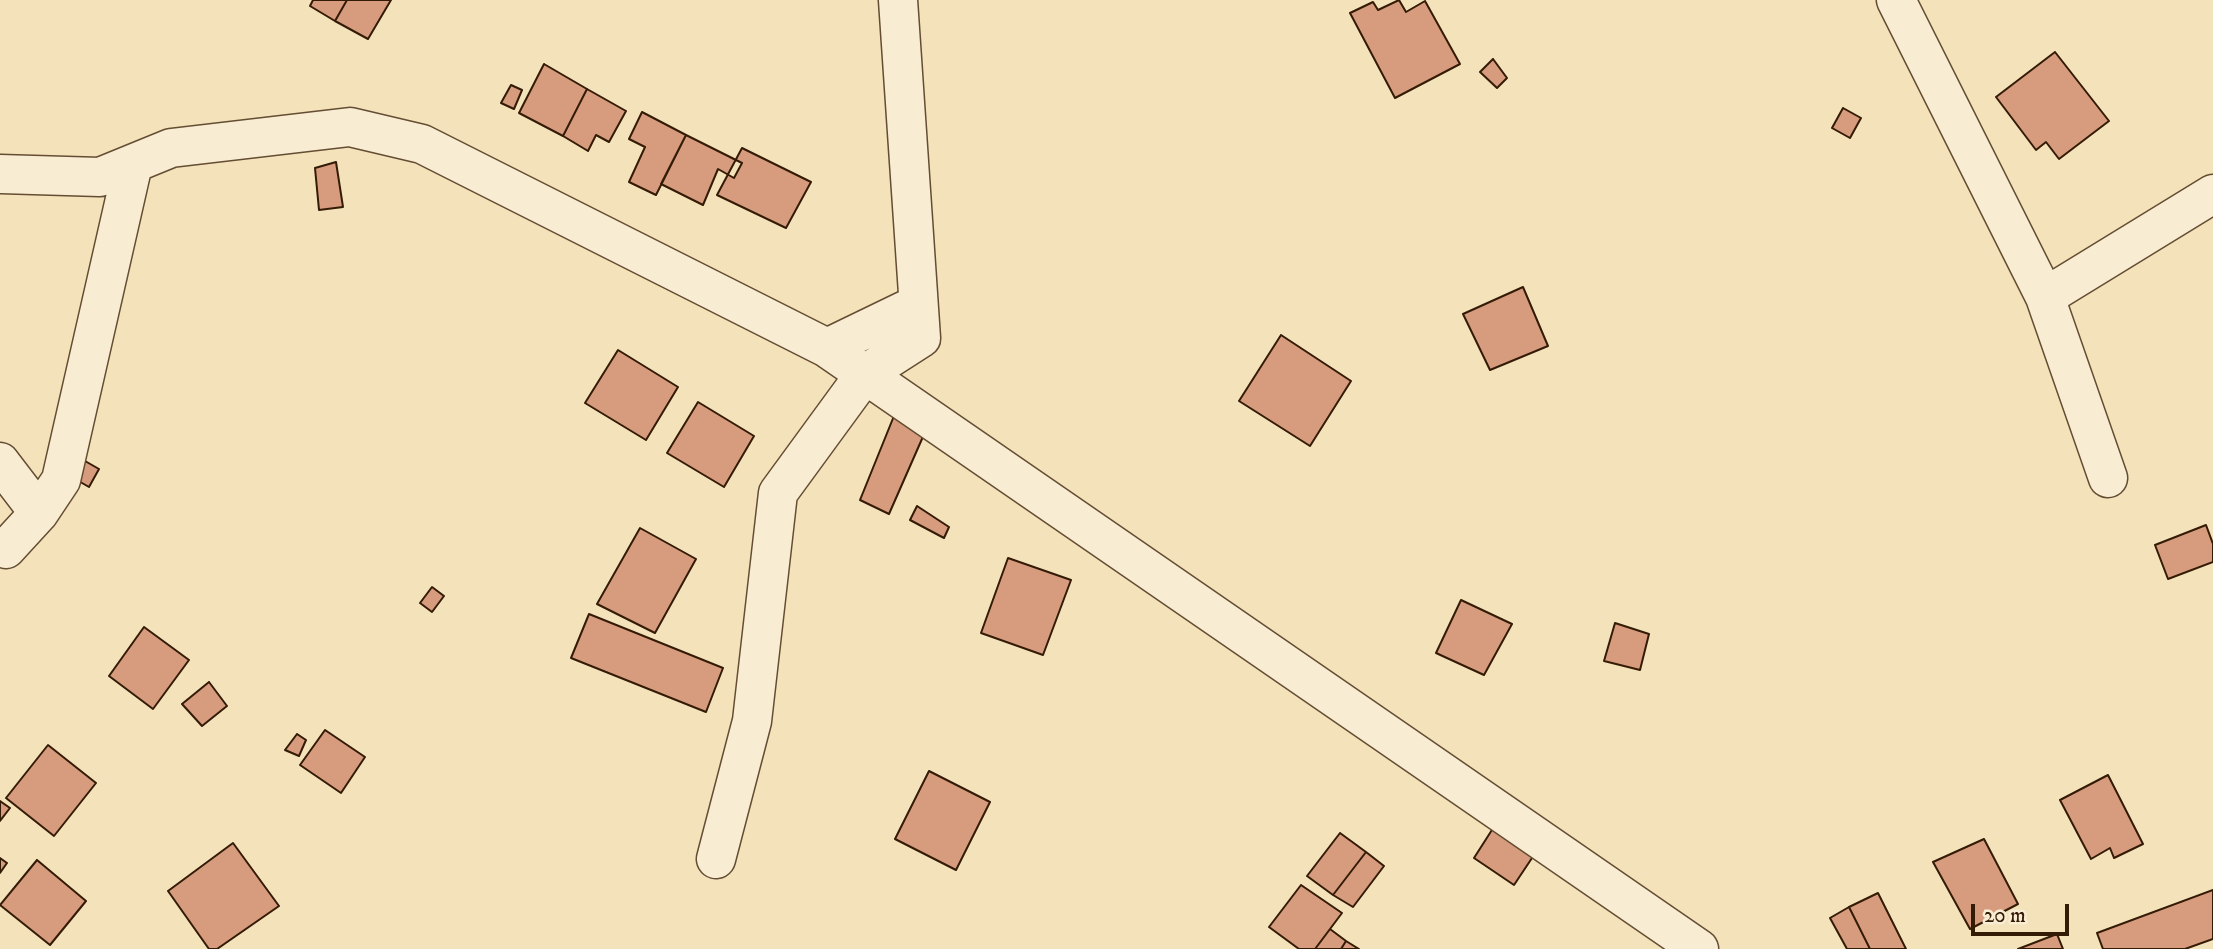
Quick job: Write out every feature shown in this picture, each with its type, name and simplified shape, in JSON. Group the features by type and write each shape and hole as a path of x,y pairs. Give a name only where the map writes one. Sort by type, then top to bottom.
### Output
{"street":[{"path":"716,859 752,721 778,493 865,374 921,338 898,0"},
{"path":"1896,0 2045,297 2108,478"},
{"path":"0,174 100,177 171,148 350,127 422,144 827,348 1699,949"},
{"path":"6,549 39,513 61,480 133,164"},
{"path":"2045,297 2213,194"},
{"path":"827,348 918,304"},
{"path":"0,462 39,513"}],"building":[{"path":"313,0 347,0 335,21 310,6"},
{"path":"347,0 391,0 368,39 335,21"},
{"path":"1399,0 1406,12 1425,1 1460,64 1395,98 1350,13 1373,2 1378,10"},
{"path":"2055,52 2109,121 2059,159 2046,142 2036,150 1996,97"},
{"path":"1493,59 1507,78 1497,88 1480,72"},
{"path":"544,64 587,89 563,136 519,113"},
{"path":"511,85 522,90 514,109 501,103"},
{"path":"587,89 626,111 609,142 596,135 588,151 563,136"},
{"path":"1843,108 1861,118 1850,138 1832,128"},
{"path":"642,112 686,135 656,195 629,182 645,147 629,139"},
{"path":"686,135 742,163 734,178 718,169 703,205 661,184"},
{"path":"742,148 811,182 786,228 717,195"},
{"path":"336,162 343,207 319,210 315,168"},
{"path":"1523,287 1548,346 1490,370 1463,314"},
{"path":"1281,335 1351,381 1310,446 1239,401"},
{"path":"618,350 678,387 646,440 585,403"},
{"path":"698,402 754,436 724,487 667,453"},
{"path":"898,406 929,423 889,514 860,500"},
{"path":"78,457 99,469 89,487 68,475"},
{"path":"917,506 949,527 944,538 910,520"},
{"path":"2206,525 2213,544 2213,562 2168,579 2155,545"},
{"path":"640,528 696,559 655,633 597,604"},
{"path":"1008,558 1071,580 1043,655 981,633"},
{"path":"432,587 444,596 432,612 420,603"},
{"path":"1461,600 1512,624 1484,675 1436,653"},
{"path":"589,614 723,668 706,712 571,658"},
{"path":"1615,623 1649,634 1640,670 1604,661"},
{"path":"144,627 189,660 153,709 109,676"},
{"path":"209,682 227,706 202,726 182,704"},
{"path":"325,730 365,757 341,793 300,765"},
{"path":"297,734 306,740 299,756 285,750"},
{"path":"48,745 96,783 54,836 6,798"},
{"path":"929,771 990,802 956,870 895,839"},
{"path":"2108,775 2143,844 2114,858 2110,848 2091,859 2060,800"},
{"path":"0,801 10,808 0,821"},
{"path":"1497,822 1538,849 1514,885 1474,858"},
{"path":"1340,833 1366,852 1333,895 1307,876"},
{"path":"1984,839 2018,904 1970,929 1933,862"},
{"path":"233,843 279,906 217,949 209,949 168,891"},
{"path":"1366,852 1384,866 1353,907 1333,895"},
{"path":"0,858 7,863 0,873"},
{"path":"37,860 86,901 50,945 0,905"},
{"path":"1301,885 1342,913 1315,949 1299,949 1269,927"},
{"path":"2213,890 2213,939 2185,949 2103,949 2097,933"},
{"path":"1878,893 1906,949 1870,949 1849,907"},
{"path":"1849,907 1870,949 1847,949 1830,918"},
{"path":"1330,929 1346,941 1341,949 1315,949"},
{"path":"2057,934 2063,949 2018,949"},
{"path":"1346,941 1359,949 1341,949"}]}
